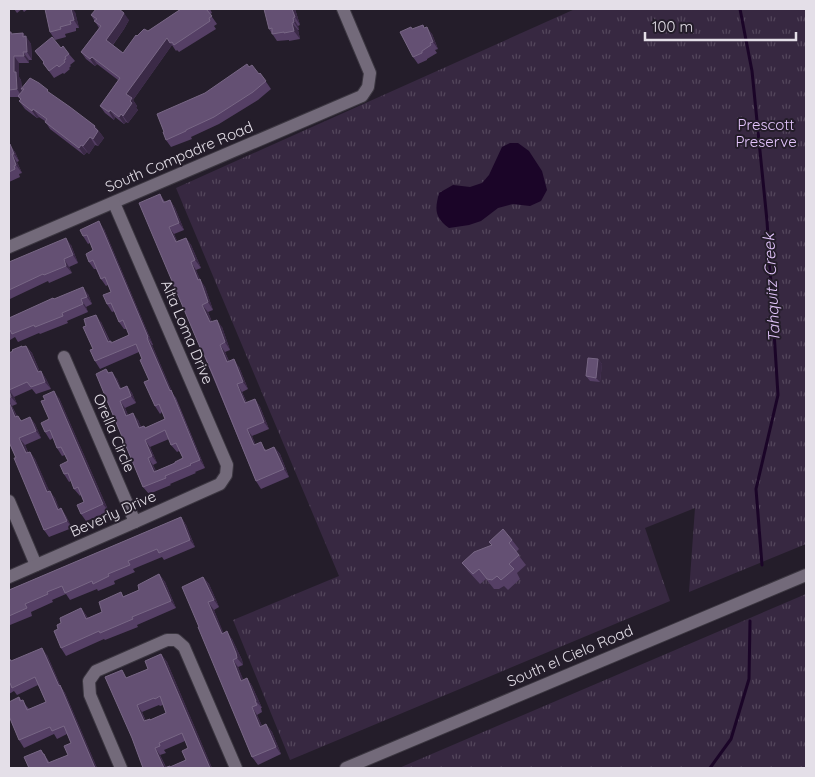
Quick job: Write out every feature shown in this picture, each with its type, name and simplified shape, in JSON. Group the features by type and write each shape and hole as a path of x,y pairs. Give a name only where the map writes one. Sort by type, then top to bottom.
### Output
{"street":[{"name":"South Compadre Road","path":"9,247 362,96 368,87 370,73 343,9"},
{"name":"Alta Loma Drive","path":"114,203 227,465 226,475"},
{"name":"Orella Circle","path":"64,357 135,522"},
{"name":"Beverly Drive","path":"9,577 220,484 226,475"},
{"path":"9,501 36,565"},
{"name":"South el Cielo Road","path":"346,768 806,574"},
{"path":"122,768 90,695 89,681 96,671 167,640 176,640 184,647 236,768"}],"green space":[{"name":"Prescott Preserve","path":"575,9 806,9 806,544 689,592 695,508 645,528 670,601 290,760 233,620 339,576 176,188"},
{"path":"806,594 806,768 399,768"}],"shaded area":[{"path":"510,143 518,143 529,151 542,171 547,190 541,201 530,206 513,204 498,208 481,221 449,228 438,216 437,204 439,193 453,185 470,187 482,183 489,175 502,147"}],"building":[{"path":"45,9 71,9 74,20 70,21 71,24 60,27 61,29 50,32"},
{"path":"96,9 119,9 124,13 106,40 123,53 136,35 144,29 148,31 181,9 206,9 212,16 209,18 210,21 174,45 167,38 126,94 132,98 130,101 132,103 123,116 121,114 119,117 110,110 109,112 100,106 120,78 92,57 90,59 81,52 101,26 94,21 97,19 91,15"},
{"path":"264,9 292,9 295,17 292,23 294,31 272,34 272,28 269,29"},
{"path":"423,25 424,28 427,27 433,42 422,53 413,57 400,32 411,27 412,29"},
{"path":"9,32 11,34 23,33 23,37 26,36 27,52 23,52 24,56 14,56 17,89 9,90"},
{"path":"52,37 69,54 65,57 65,62 49,71 35,51"},
{"path":"247,64 249,67 252,65 266,81 253,92 214,117 166,140 157,114 205,93"},
{"path":"30,78 95,126 98,131 93,139 90,137 79,148 45,122 47,119 19,101 21,99 18,96 24,89 21,89"},
{"path":"9,145 16,165 14,166 15,169 9,172"},
{"path":"160,194 163,202 170,200 179,223 169,227 176,242 186,238 195,260 191,262 198,280 200,279 208,302 202,305 210,322 217,320 225,342 220,345 227,362 234,359 243,382 237,384 245,403 255,399 264,422 247,429 254,445 261,442 265,451 274,447 284,469 256,481 139,203"},
{"path":"99,221 200,460 165,476 166,478 143,487 96,374 106,369 108,373 112,372 120,389 127,386 131,396 120,401 126,416 133,413 139,428 144,426 145,428 165,419 159,404 155,406 144,382 149,380 140,360 142,359 136,344 95,361 90,350 93,349 83,327 86,326 84,319 96,315 108,342 111,341 111,343 129,335 123,320 119,322 111,303 107,304 103,295 111,292 105,277 101,279 93,260 89,262 86,254 93,250 87,235 83,236 80,230","holes":["165,430 171,445 176,443 183,458 154,472 148,458 152,456 145,440"]},
{"path":"66,238 73,255 64,259 66,266 43,274 9,290 9,262"},
{"path":"83,287 87,297 81,299 83,304 62,313 63,316 12,334 9,330 9,318"},
{"path":"26,346 38,372 41,371 45,382 31,387 27,382 9,390 9,353 12,350"},
{"path":"588,358 598,359 596,378 586,376"},
{"path":"54,391 103,504 81,514 77,505 84,502 78,487 74,489 68,473 64,474 60,465 68,461 61,447 57,448 50,430 45,432 41,423 49,419 41,401 45,400 43,396"},
{"path":"9,402 15,417 18,416 21,421 30,417 36,431 19,438 26,453 30,452 47,492 50,491 58,510 61,508 67,521 44,530 9,442"},
{"path":"181,517 190,540 159,553 157,549 128,561 130,565 108,574 109,576 93,584 92,581 65,593 62,586 47,592 48,594 25,604 27,608 9,616 9,590"},
{"path":"503,529 512,540 509,543 519,555 509,564 514,569 501,580 497,576 492,580 487,579 479,569 473,574 462,563 474,552 492,545 489,542"},
{"path":"159,574 171,601 132,617 133,619 100,633 99,631 61,648 54,631 58,629 57,625 61,623 60,618 81,608 86,619 102,612 99,602 121,592 123,597 139,590 138,585"},
{"path":"203,577 214,600 208,602 222,634 227,631 236,653 237,658 233,660 241,681 247,678 256,701 257,705 252,707 260,727 266,724 276,747 252,757 182,587"},
{"path":"42,648 60,685 95,768 29,768 24,757 41,750 48,763 68,755 64,746 71,743 64,726 52,731 50,727 19,740 9,716 9,702 19,697 20,701 23,700 27,710 46,702 35,677 12,688 9,684 9,658 11,661"},
{"path":"161,654 210,768 164,768 143,768 105,677 122,670 126,678 148,669 145,661","holes":["160,696 166,713 144,721 137,705","182,733 188,748 182,751 186,760 164,768 155,748 160,746 159,743"]}],"waterway":[{"name":"Tahquitz Creek","path":"740,9 752,71 767,221 778,395 756,489 762,565"},
{"name":"Tahquitz Creek","path":"710,768 731,739 749,679 750,621"}]}
